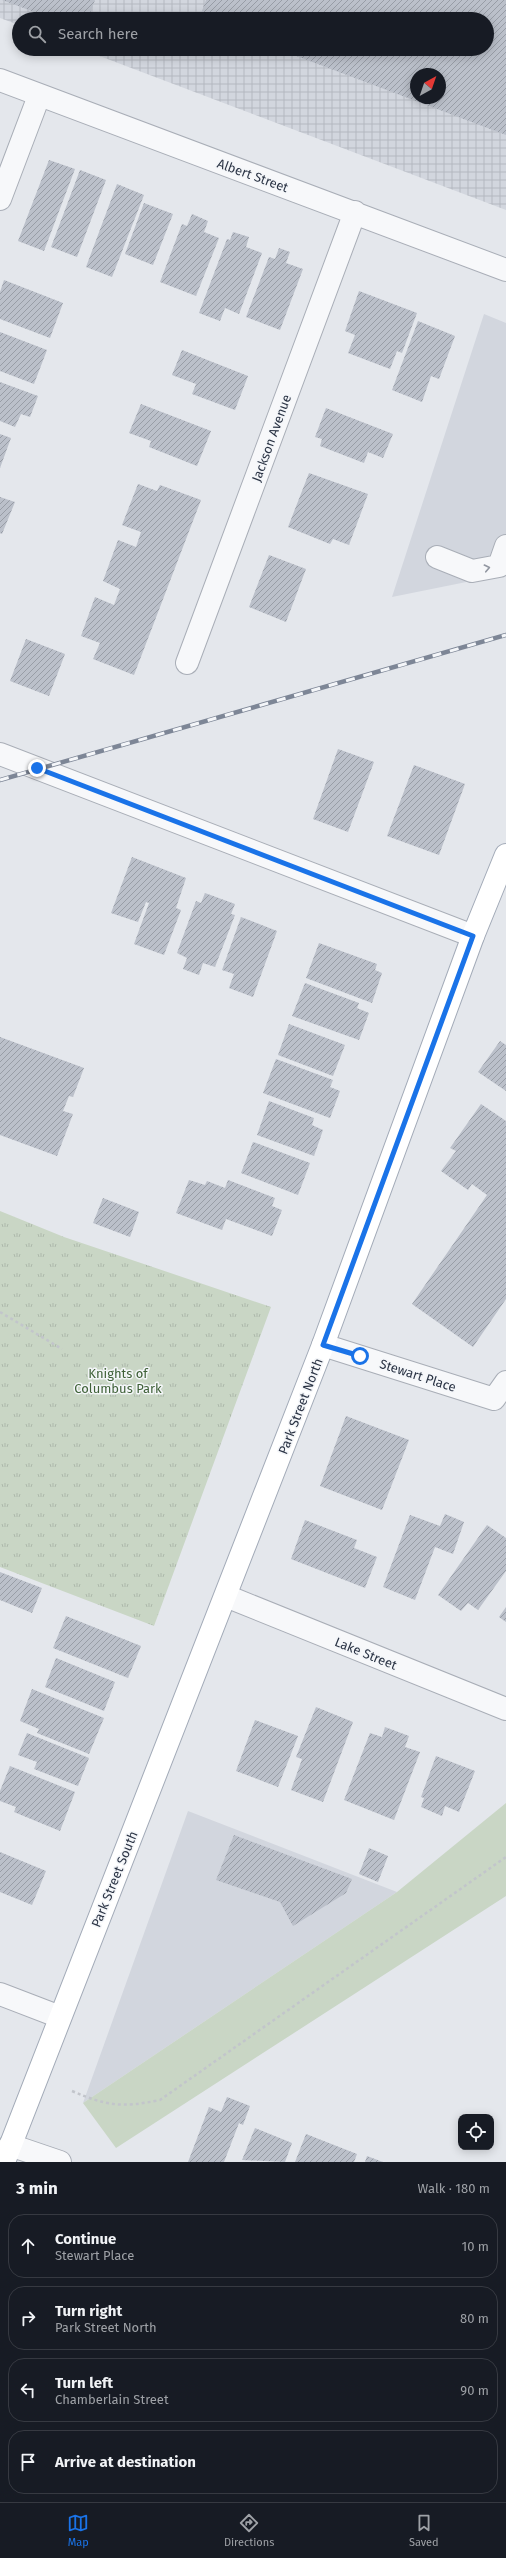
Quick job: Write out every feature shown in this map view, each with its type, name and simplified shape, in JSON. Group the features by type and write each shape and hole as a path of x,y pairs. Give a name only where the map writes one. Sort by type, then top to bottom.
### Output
{"main road":[{"name":"Park Street North","path":"226,1596 323,1345 473,936 506,855"},
{"name":"Park Street South","path":"7,2153 226,1596"}],"street":[{"name":"Albert Street","path":"0,80 39,96 355,212 506,270"},
{"path":"0,199 39,96"},
{"name":"Jackson Avenue","path":"186,663 355,212"},
{"path":"437,557 472,571 499,566 506,546"},
{"path":"0,754 473,936"},
{"name":"Stewart Place","path":"323,1345 494,1399 506,1382"},
{"name":"Lake Street","path":"226,1596 506,1708"},
{"path":"0,1994 60,2017"},
{"path":"7,2153 60,2162"}],"path":[{"path":"0,1312 62,1349"},
{"path":"72,2091 98,2102 130,2107 160,2100 506,1857"}],"shaded area":[{"path":"0,0 506,0 506,210 99,56 494,56 494,12 12,12 12,22 0,18"},
{"path":"484,314 506,323 506,574 392,597"},
{"path":"188,1811 397,1892 83,2103"}],"green space":[{"name":"Knights of Columbus Park","path":"0,1211 64,1237 271,1307 154,1626 0,1567"},
{"path":"506,1803 506,1896 116,2148 83,2103 397,1892"}],"building":[{"path":"2,0 95,0 91,12 34,12"},
{"path":"206,0 506,0 506,135 424,104 446,104 446,68 410,68 410,99 297,56 494,56 494,12 202,12"},
{"path":"49,160 75,169 44,251 18,241"},
{"path":"80,170 106,180 77,257 51,247"},
{"path":"117,184 144,195 112,277 86,267"},
{"path":"144,203 173,214 153,265 125,254"},
{"path":"192,214 208,221 204,232 219,238 196,296 160,282 182,224 187,226"},
{"path":"233,232 249,237 246,247 262,253 239,314 225,308 220,321 199,313 227,239 230,240"},
{"path":"279,248 290,252 286,263 303,269 280,330 246,317 269,257 275,259"},
{"path":"4,280 63,303 50,338 0,319 0,292"},
{"path":"359,291 417,313 402,353 397,351 390,369 348,353 355,335 345,331"},
{"path":"418,321 455,336 439,379 431,376 422,402 392,390"},
{"path":"0,332 47,350 34,384 0,371"},
{"path":"182,350 248,376 235,410 192,394 196,384 172,375"},
{"path":"0,382 38,396 30,417 21,414 15,427 0,421"},
{"path":"141,404 211,431 197,466 149,447 151,441 129,433"},
{"path":"326,408 393,434 383,458 368,452 364,463 320,446 322,439 315,437"},
{"path":"0,434 11,438 0,468"},
{"path":"309,473 368,494 349,545 333,539 330,544 288,527"},
{"path":"138,484 157,491 160,485 201,500 134,675 93,659 100,643 81,636 95,597 114,605 120,589 103,581 118,540 136,547 141,532 122,525"},
{"path":"0,497 15,502 2,534 0,533"},
{"path":"269,555 306,569 286,622 249,607"},
{"path":"26,639 65,654 49,696 10,681"},
{"path":"338,749 374,762 348,832 313,819"},
{"path":"414,765 465,784 439,855 387,836"},
{"path":"132,857 186,878 176,908 181,910 164,955 134,944 149,903 146,902 138,922 111,913"},
{"path":"205,893 235,904 231,914 235,915 215,967 203,963 199,975 183,969 187,958 177,953 196,901 201,903"},
{"path":"241,917 277,931 253,997 229,988 234,974 222,970"},
{"path":"319,943 377,964 375,970 382,973 372,1003 306,978"},
{"path":"305,983 359,1003 357,1008 369,1013 359,1040 292,1016"},
{"path":"289,1024 345,1045 333,1076 278,1055"},
{"path":"0,1037 84,1068 73,1097 69,1096 63,1111 73,1114 57,1156 0,1135"},
{"path":"500,1041 506,1045 506,1091 478,1072"},
{"path":"276,1059 333,1080 330,1087 340,1091 330,1118 263,1093"},
{"path":"269,1101 314,1118 312,1125 323,1130 314,1156 257,1135"},
{"path":"481,1104 506,1121 506,1299 473,1347 412,1304 487,1195 472,1184 468,1190 441,1171 456,1151 450,1148"},
{"path":"253,1142 310,1163 298,1195 241,1173"},
{"path":"189,1180 205,1185 207,1181 225,1188 228,1180 275,1198 272,1206 282,1210 272,1236 226,1219 222,1230 176,1213"},
{"path":"103,1198 139,1212 130,1237 93,1223"},
{"path":"346,1416 409,1440 382,1510 320,1486"},
{"path":"445,1514 464,1522 453,1554 435,1547 415,1600 383,1587 410,1515 440,1526"},
{"path":"305,1520 357,1540 354,1548 377,1557 365,1588 291,1559"},
{"path":"487,1525 506,1538 506,1571 478,1610 468,1603 461,1611 438,1595"},
{"path":"0,1572 42,1588 32,1613 0,1600"},
{"path":"506,1607 506,1622 499,1617"},
{"path":"66,1616 141,1646 128,1678 53,1648"},
{"path":"56,1658 115,1682 104,1711 45,1687"},
{"path":"32,1689 104,1718 89,1754 37,1733 39,1729 20,1721"},
{"path":"316,1707 353,1722 323,1802 291,1790 302,1759 296,1757"},
{"path":"255,1720 298,1736 278,1787 236,1771"},
{"path":"385,1727 409,1736 405,1747 420,1752 394,1820 344,1800 370,1733 382,1737"},
{"path":"27,1733 89,1758 78,1786 34,1769 37,1762 18,1755"},
{"path":"436,1756 475,1771 459,1812 445,1806 442,1816 421,1807 424,1798 421,1797"},
{"path":"10,1766 75,1792 60,1831 14,1812 16,1807 0,1801 0,1791"},
{"path":"234,1835 352,1879 346,1893 293,1926 280,1902 216,1880"},
{"path":"369,1848 388,1856 378,1882 359,1874"},
{"path":"0,1852 46,1871 32,1905 0,1892"},
{"path":"227,2097 250,2106 243,2125 239,2123 224,2162 188,2162 209,2107 221,2112"},
{"path":"255,2128 292,2143 285,2162 242,2160"},
{"path":"306,2134 357,2154 354,2162 295,2162"},
{"path":"367,2156 383,2162 365,2162"}],"railway":[{"path":"0,780 506,635"}],"route":[{"path":"37,768 473,936 323,1345 360,1356"}]}
